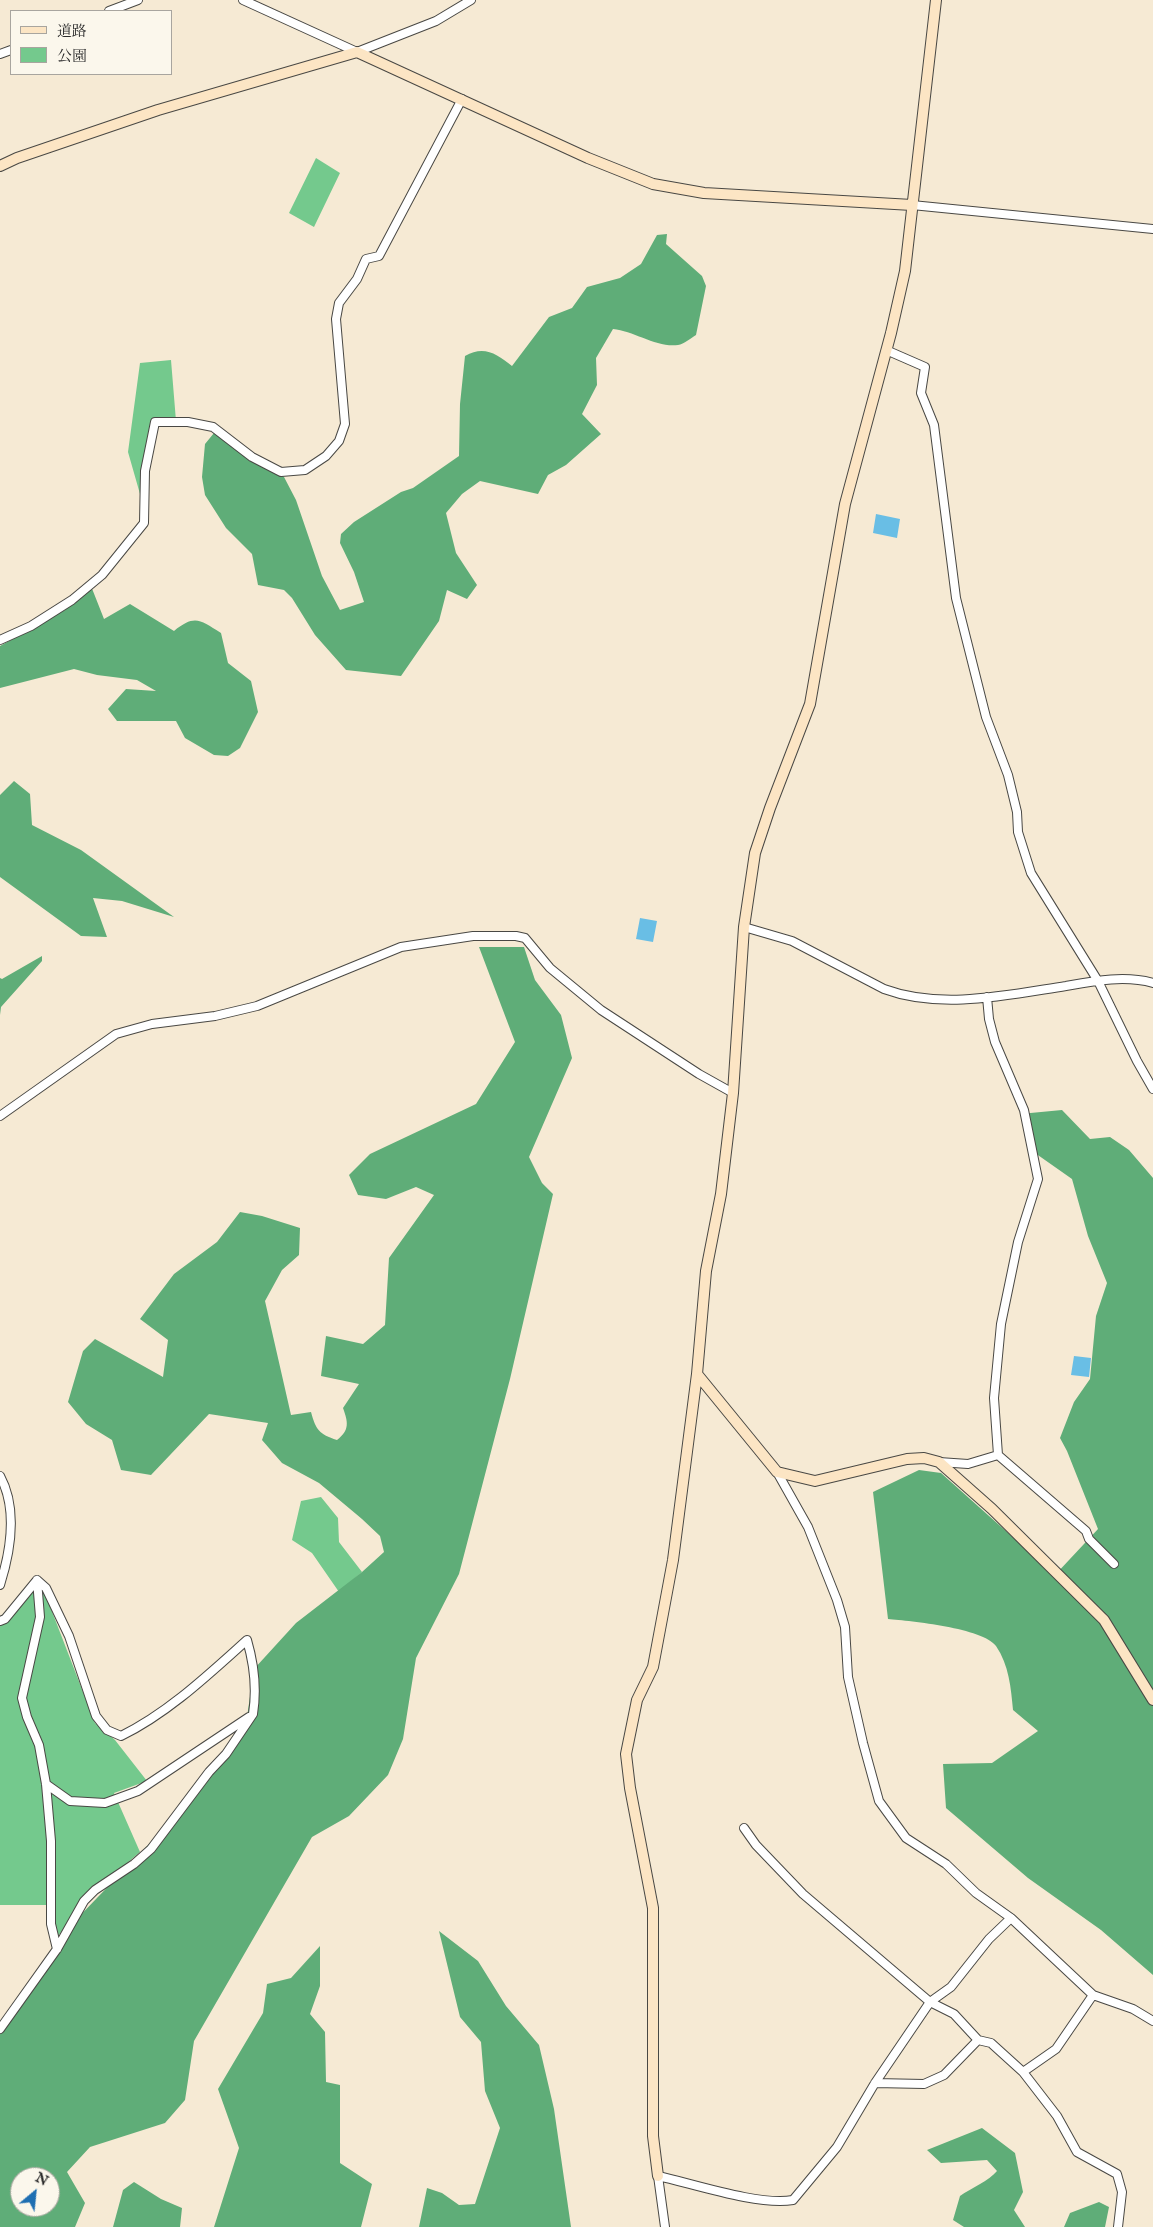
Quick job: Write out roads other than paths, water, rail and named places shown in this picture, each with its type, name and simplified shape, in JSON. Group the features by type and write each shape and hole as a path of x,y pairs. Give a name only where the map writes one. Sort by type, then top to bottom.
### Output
{"street":[{"path":"112,10 138,0"},
{"path":"243,0 588,158 653,184 704,193 912,205 1153,229"},
{"path":"0,166 17,158 158,110 357,52 436,21 471,0"},
{"path":"665,2227 653,2136 654,1908 630,1788 626,1754 637,1700 653,1667 665,1614 697,1374 706,1271 721,1194 733,1093 744,926 755,853 770,808 810,704 845,504 886,350 904,271 936,0"},
{"path":"0,640 31,626 72,600 102,575 144,523 145,471 155,422 188,422 213,427 252,457 281,472 305,470 326,456 339,440 345,424 336,319 339,303 357,278 366,259 380,256 462,99"},
{"path":"886,350 925,368 921,393 934,425 956,598 986,717 1008,775 1017,812 1018,832 1031,873 1098,981 1137,1061 1153,1089"},
{"path":"744,926 792,941 884,989 898,994 941,1000 987,997 1098,981 1139,979 1153,982"},
{"path":"0,1116 116,1034 152,1024 215,1016 257,1006 400,947 473,936 516,936 525,938 550,968 602,1010 699,1074 733,1093"},
{"path":"987,997 989,1019 995,1042 1024,1110 1038,1179 1018,1242 1000,1324 994,1398 998,1455 1086,1531 1089,1539 1114,1564"},
{"path":"697,1374 777,1472 808,1527 837,1600 845,1627 848,1677 879,1801 906,1838 946,1864 976,1892 1011,1918 1093,1995 1133,2010 1153,2021"},
{"path":"777,1472 815,1481 907,1459 924,1458 939,1462 968,1464 998,1455"},
{"path":"939,1462 992,1508 1104,1620 1153,1700"},
{"path":"0,1476 12,1513 8,1552 0,1585"},
{"path":"0,1621 5,1619 37,1580"},
{"path":"0,2029 57,1949 84,1901 95,1890 134,1864 151,1848 208,1772 226,1754 253,1714 254,1664 247,1640 207,1676 143,1725 121,1736 107,1730 96,1716 69,1636 46,1588 37,1580"},
{"path":"37,1580 40,1618 22,1698 27,1717 39,1745 46,1784 51,1841 51,1924 57,1949"},
{"path":"46,1784 70,1801 105,1803 138,1791 253,1714"},
{"path":"744,1828 756,1845 803,1894 930,2002 954,2014 978,2040 991,2043 1023,2072 1057,2116 1077,2152 1117,2174 1122,2192 1118,2227"},
{"path":"658,2176 751,2198 782,2202 793,2200 838,2147 876,2083 930,2002 951,1987 989,1939 1011,1918"},
{"path":"1023,2072 1056,2049 1093,1995"},
{"path":"876,2083 924,2084 944,2075 978,2040"}],"water":[{"path":"876,514 900,519 897,538 873,533"},
{"path":"640,918 657,921 653,942 636,939"},
{"path":"1074,1356 1091,1358 1089,1377 1071,1375"}]}
